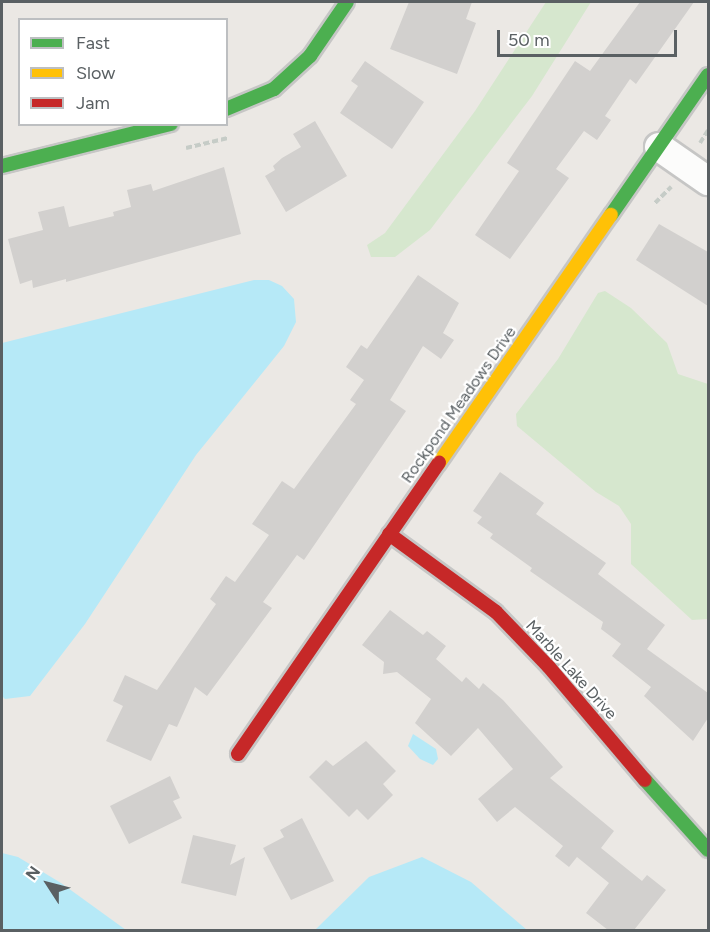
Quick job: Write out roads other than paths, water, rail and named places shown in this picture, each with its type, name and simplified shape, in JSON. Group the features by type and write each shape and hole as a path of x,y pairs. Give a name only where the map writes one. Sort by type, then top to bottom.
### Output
{"street":[{"path":"228,108 274,89 310,56 347,2"},
{"name":"Rockpond Meadows Drive","path":"238,754 708,75"},
{"path":"2,166 163,126"},
{"path":"659,147 708,182"},
{"name":"Marble Lake Drive","path":"389,534 496,612 549,667 708,850"}],"water":[{"path":"254,280 269,280 282,286 294,299 296,322 284,346 196,455 85,624 30,696 5,699 2,696 2,343"},
{"path":"413,734 436,749 438,759 433,765 420,759 408,746"},
{"path":"2,853 18,857 61,883 126,930 2,930"},
{"path":"422,857 471,882 527,930 315,930 369,877"}]}
